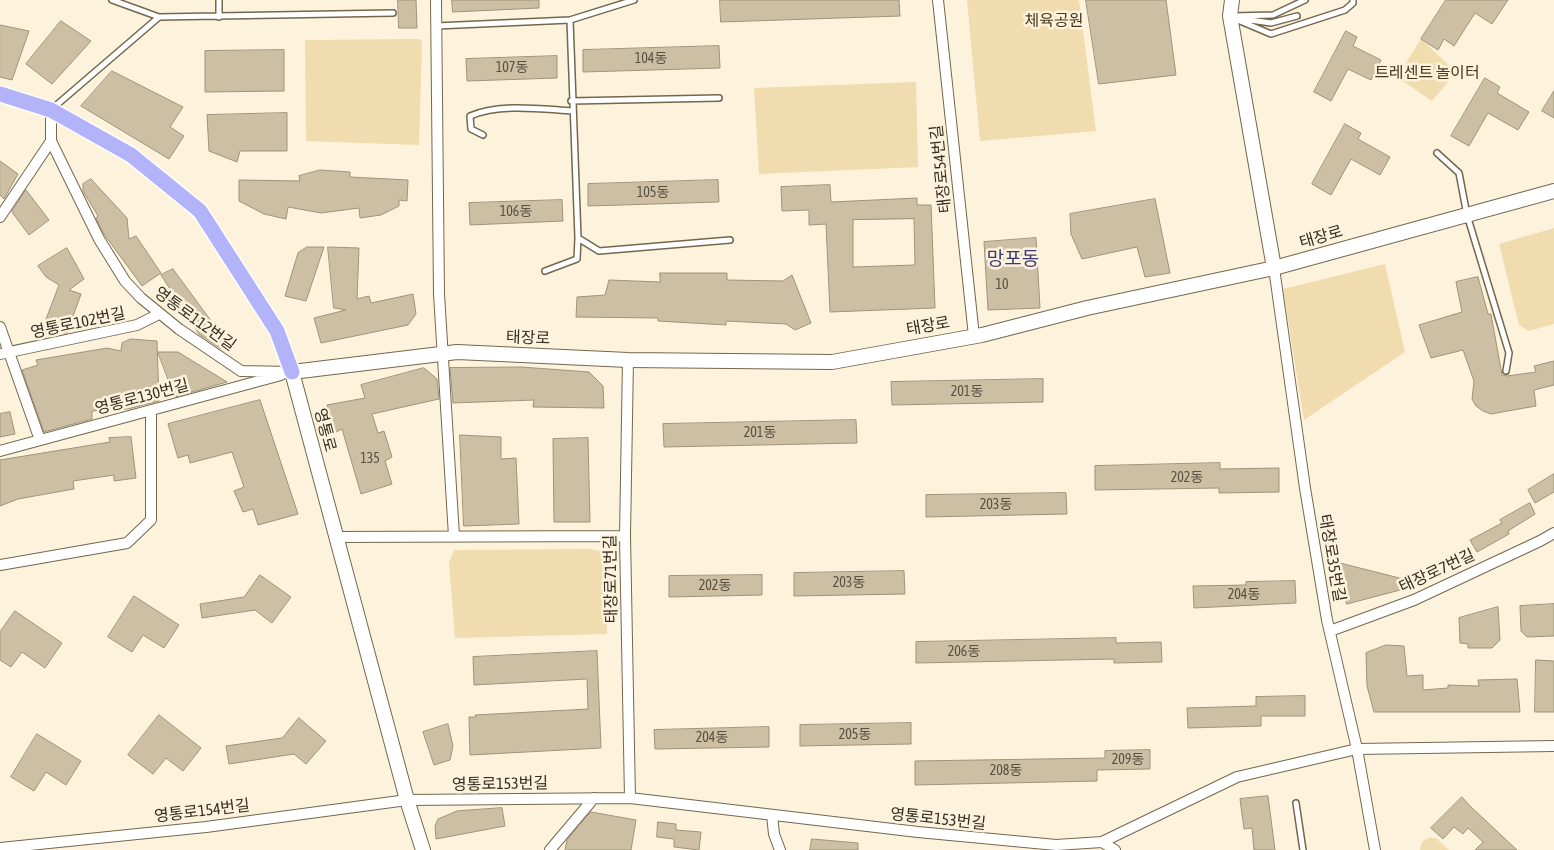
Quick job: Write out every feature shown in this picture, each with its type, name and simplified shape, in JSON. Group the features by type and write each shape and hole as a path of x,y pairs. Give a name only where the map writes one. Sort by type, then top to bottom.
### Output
{"main road":[{"name":"영통로","path":"0,94 51,110 131,155 200,211 277,331 292,372"}],"street":[{"path":"436,0 439,294 454,536"},
{"name":"태장로54번길","path":"938,0 974,336"},
{"path":"1232,0 1230,16 1274,268"},
{"path":"0,217 51,140 51,110"},
{"name":"영통로112번길","path":"51,140 111,260 131,287 159,314 241,371 292,372"},
{"name":"태장로","path":"292,372 457,352 628,360 832,362 974,336 1087,308 1274,268 1554,191"},
{"name":"태장로35번길","path":"1274,268 1305,488 1330,631 1357,749 1375,850"},
{"name":"영통로102번길","path":"5,353 137,325 159,314"},
{"path":"0,327 5,353 40,440"},
{"name":"태장로71번길","path":"628,360 625,536 630,798"},
{"name":"영통로130번길","path":"0,451 292,372"},
{"name":"영통로","path":"292,372 407,800 423,850"},
{"path":"0,565 128,543 151,520 151,410"},
{"name":"태장로7번길","path":"1330,631 1414,600 1540,542 1554,533"},
{"path":"336,537 625,536"},
{"name":"영통로153번길","path":"407,800 630,798 1056,845 1104,845 1237,777 1357,749 1554,746"},
{"path":"550,850 594,798"},
{"name":"영통로154번길","path":"0,848 206,827 407,800"},
{"path":"772,815 774,834 780,850"},
{"path":"1104,845 1115,850"}],"lane":[{"path":"112,0 159,17 393,13"},
{"path":"219,0 219,17"},
{"path":"436,26 570,20 634,0"},
{"path":"1230,16 1273,15 1305,0"},
{"path":"1230,16 1271,34 1345,10 1353,3 1353,0"},
{"path":"1230,16 1271,23 1297,16"},
{"path":"51,110 159,17"},
{"path":"545,271 577,259 578,238 571,101 570,20"},
{"path":"571,101 719,98"},
{"path":"482,135 471,129 470,116 482,111 527,109 572,111"},
{"path":"1437,153 1459,173 1467,214 1509,353 1506,370"},
{"path":"578,238 599,251 730,240"},
{"path":"1296,802 1303,850"}],"green space":[{"name":"체육공원","path":"967,0 1079,0 1096,131 980,141"},
{"path":"420,39 422,42 419,145 306,141 305,40"},
{"name":"트레센트 놀이터","path":"1421,39 1456,72 1432,101 1397,77"},
{"path":"916,82 918,167 759,174 754,88"},
{"path":"1554,228 1554,324 1529,331 1519,325 1499,244"},
{"path":"1385,264 1405,352 1304,420 1283,289"},
{"path":"591,549 607,553 607,634 455,638 449,563 454,550"},
{"path":"1430,837 1437,839 1449,850 1420,850 1422,842"}],"building":[{"path":"398,0 416,0 417,28 399,28"},
{"path":"452,0 539,0 539,8 453,12"},
{"path":"720,0 899,0 900,16 721,22"},
{"path":"1086,0 1166,0 1176,75 1099,84"},
{"path":"1446,0 1508,0 1492,24 1475,13 1454,46 1444,39 1438,50 1421,39"},
{"path":"61,21 91,41 52,84 26,64"},
{"path":"0,25 29,31 12,80 0,77"},
{"path":"1346,31 1357,37 1353,46 1381,60 1371,80 1348,69 1331,101 1314,92"},
{"path":"719,46 720,68 583,72 583,50"},
{"path":"284,50 284,91 205,92 205,51"},
{"path":"557,56 557,78 467,81 466,59"},
{"path":"112,71 183,107 170,127 184,136 169,159 81,106"},
{"path":"1485,78 1500,87 1497,93 1529,112 1518,130 1488,113 1469,146 1451,136"},
{"path":"1554,91 1554,118 1542,111"},
{"path":"287,113 287,151 240,151 237,162 209,151 207,115"},
{"path":"1345,124 1361,133 1358,139 1390,157 1380,175 1351,159 1331,195 1312,184"},
{"path":"0,161 18,174 4,199 0,195"},
{"path":"320,170 350,172 350,177 408,180 407,201 399,200 399,206 381,215 360,218 359,208 321,213 288,207 286,219 264,214 239,201 239,180 300,181 299,176"},
{"path":"91,179 127,218 129,239 136,236 161,273 142,286 104,234 96,218 98,216 83,191 83,184"},
{"path":"718,180 719,202 588,206 588,184"},
{"path":"830,185 831,202 917,198 917,205 931,205 935,308 830,312 826,224 809,225 809,210 782,211 781,187","holes":["914,219 915,265 853,267 853,220"]},
{"path":"26,190 49,220 29,235 12,212"},
{"path":"1155,199 1170,273 1145,277 1137,247 1082,259 1071,234 1070,214"},
{"path":"562,200 563,221 470,225 469,203"},
{"path":"1036,238 1040,308 988,310 984,242"},
{"path":"307,247 324,247 306,301 285,296 298,253"},
{"path":"328,247 359,248 357,299 369,296 371,303 413,294 416,314 408,325 321,343 314,318 346,310 334,308"},
{"path":"67,248 84,279 69,290 81,294 67,333 64,333 43,327 59,285 46,277 38,266"},
{"path":"173,269 228,344 221,349 199,334 161,275"},
{"path":"660,273 727,273 727,280 783,281 792,275 811,323 795,330 786,324 726,321 726,325 658,321 658,318 576,317 577,297 605,295 609,280 660,282"},
{"path":"1478,277 1488,314 1491,314 1502,375 1536,372 1534,366 1554,361 1554,385 1534,390 1536,406 1491,414 1483,411 1476,406 1472,399 1474,381 1463,350 1431,358 1419,325 1462,312 1456,282"},
{"path":"131,339 157,341 159,401 128,409 92,411 92,419 44,432 22,370 38,365 36,360 107,348 121,351 122,343"},
{"path":"158,352 178,352 227,382 175,397"},
{"path":"521,367 589,372 603,386 604,408 533,407 534,400 453,403 450,368"},
{"path":"424,368 437,379 439,399 372,414 378,433 384,431 392,457 385,461 392,484 361,494 342,429 334,433 327,405 365,398 361,385"},
{"path":"1043,379 1043,402 892,405 891,382"},
{"path":"260,400 298,514 258,525 253,509 243,512 234,491 244,487 232,452 190,463 188,455 178,458 168,424"},
{"path":"10,412 15,434 0,437 0,414"},
{"path":"856,420 857,443 664,447 663,424"},
{"path":"460,435 501,437 501,459 516,458 519,524 464,526"},
{"path":"131,437 136,478 114,481 114,475 73,481 74,489 18,499 0,506 0,460 110,442 109,438"},
{"path":"588,438 590,522 554,522 553,439"},
{"path":"1220,463 1220,469 1279,468 1279,492 1219,493 1219,488 1095,490 1095,466"},
{"path":"1554,474 1554,492 1535,503 1528,490"},
{"path":"1066,493 1067,514 926,517 926,495"},
{"path":"1530,503 1535,514 1508,531 1509,534 1477,552 1470,540 1502,523 1500,520"},
{"path":"1336,562 1423,584 1347,604"},
{"path":"904,571 905,594 794,596 794,573"},
{"path":"260,575 291,597 272,623 255,610 202,618 200,604 244,597"},
{"path":"762,575 762,595 669,597 669,576"},
{"path":"1295,581 1296,603 1194,608 1193,586 1246,585 1246,582"},
{"path":"134,596 179,625 164,648 143,635 132,652 108,637"},
{"path":"1554,604 1554,636 1527,637 1521,631 1520,606"},
{"path":"1498,607 1500,640 1492,648 1468,648 1468,644 1460,643 1459,618"},
{"path":"15,611 62,643 45,668 22,652 11,667 0,660 0,632"},
{"path":"1116,638 1116,643 1161,642 1162,662 1114,663 1114,659 916,663 916,642"},
{"path":"1386,645 1404,646 1407,676 1423,675 1423,690 1448,688 1448,685 1479,686 1478,680 1517,679 1520,712 1374,712 1367,686 1366,653"},
{"path":"597,651 601,748 470,755 469,717 476,717 475,715 588,709 587,679 474,685 473,657"},
{"path":"1536,660 1554,661 1554,712 1535,712"},
{"path":"1305,696 1305,716 1261,716 1261,726 1188,728 1187,708 1256,706 1256,697"},
{"path":"159,715 201,748 183,771 166,758 153,774 128,755"},
{"path":"299,718 326,741 306,764 294,754 229,764 226,746 282,738"},
{"path":"911,723 911,744 800,746 800,725"},
{"path":"448,724 453,746 450,760 434,765 423,732"},
{"path":"769,727 769,747 655,749 654,730"},
{"path":"37,734 81,761 66,785 46,772 34,791 11,777"},
{"path":"1150,750 1150,769 1097,770 1097,781 915,785 915,761 1105,758 1105,751"},
{"path":"1268,796 1275,850 1254,850 1252,828 1244,829 1240,799"},
{"path":"1462,797 1517,850 1475,850 1483,842 1468,828 1463,834 1454,827 1443,839 1431,828"},
{"path":"502,808 505,826 436,839 435,826 438,819 457,811"},
{"path":"591,812 636,820 631,850 565,850 567,840"},
{"path":"658,822 676,824 676,830 701,832 699,850 674,847 674,839 657,837"},
{"path":"812,839 858,843 858,850 810,850"}],"district":[{"name":"망포동","path":"1013,259"}]}
